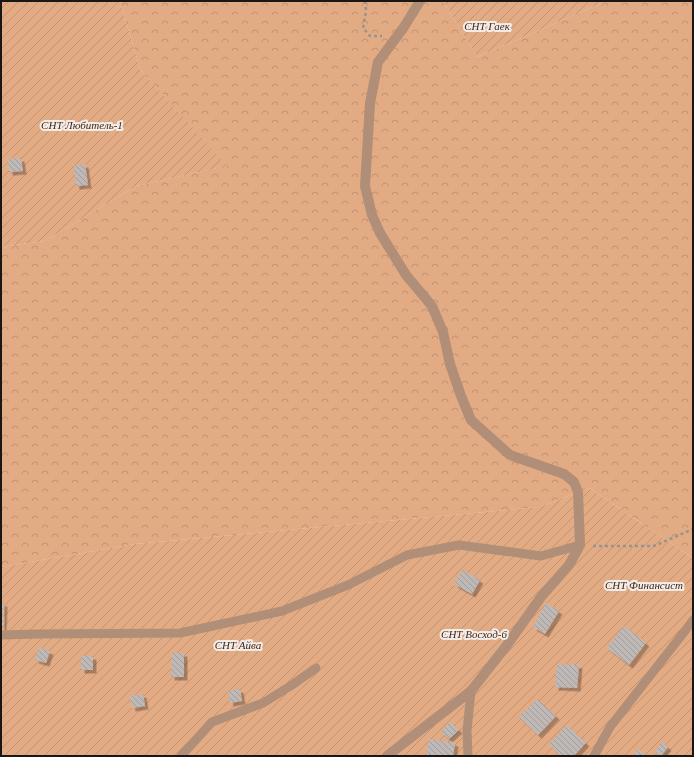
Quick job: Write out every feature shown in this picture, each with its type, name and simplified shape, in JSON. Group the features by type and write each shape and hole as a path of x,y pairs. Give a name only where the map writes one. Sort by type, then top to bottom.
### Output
{"street":[{"path":"387,756 470,690 507,645 541,597 569,565 580,545 578,492 574,482 564,474 510,455 471,420 450,364 444,332 432,306 406,275 380,233 372,216 365,186 370,102 378,62 420,1"}],"lane":[{"path":"1,635 180,633 282,612 348,585 407,555 459,545 542,556 580,545"},
{"path":"594,756 610,727 693,620"},
{"path":"181,756 212,722 263,703 316,668"},
{"path":"468,756 467,731 470,690"}],"path":[{"path":"365,1 366,11 363,28 370,36 384,36"},
{"path":"580,545 654,546 693,529"}],"green space":[{"name":"СНТ Любитель-1","path":"1,1 120,1 140,69 227,166 136,186 45,241 1,247"},
{"path":"120,1 443,1 477,57 607,1 693,1 693,558 589,488 539,507 135,544 1,567 1,247 45,241 136,186 226,166 140,69"},
{"name":"СНТ Гаек","path":"443,1 607,1 477,57"},
{"path":"589,488 693,558 693,756 1,756 1,567 135,544 539,507"}],"building":[{"path":"21,158 23,171 9,172 8,159"},
{"path":"85,164 88,185 76,186 74,165"},
{"path":"462,570 480,580 472,594 454,584"},
{"path":"1,603 4,603 3,627 1,627"},
{"path":"546,603 559,611 545,634 533,627"},
{"path":"624,626 646,643 629,665 607,648"},
{"path":"39,648 50,651 46,663 35,660"},
{"path":"172,653 184,653 184,677 171,677"},
{"path":"81,656 93,656 93,670 81,670"},
{"path":"557,664 579,665 577,688 555,687"},
{"path":"240,689 242,701 230,703 228,691"},
{"path":"143,694 145,706 132,708 130,696"},
{"path":"537,699 556,716 538,735 519,717"},
{"path":"450,722 459,730 449,739 441,732"},
{"path":"567,725 586,743 574,756 561,756 549,744"},
{"path":"429,739 455,743 453,756 426,756"},
{"path":"662,742 668,747 661,756 655,751"},
{"path":"638,749 647,756 632,756"}],"park label":[{"name":"СНТ Финансист","path":"644,585"},
{"name":"СНТ Восход-6","path":"474,634"},
{"name":"СНТ Айва","path":"238,645"}]}
